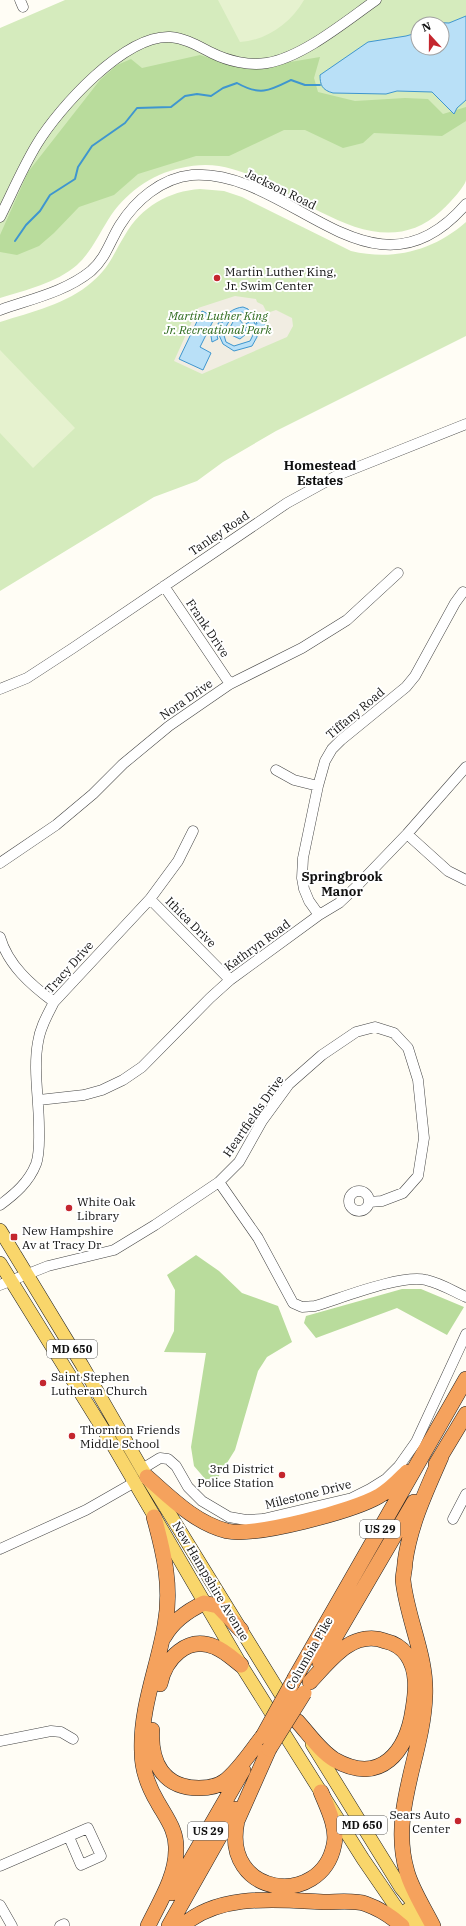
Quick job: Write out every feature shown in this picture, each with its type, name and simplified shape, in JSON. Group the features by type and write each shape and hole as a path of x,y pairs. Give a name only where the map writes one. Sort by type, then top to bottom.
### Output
{"highway":[{"name":"Columbia Pike","path":"152,1926 263,1736 466,1379"},
{"name":"Columbia Pike","path":"169,1926 269,1750 466,1414"},
{"path":"432,1926 407,1873 402,1842 403,1808 425,1696 423,1665 403,1579 408,1546 415,1520 441,1457"},
{"path":"141,1476 201,1521 226,1531 240,1532 268,1530 356,1506 379,1496 394,1485 420,1459"},
{"path":"148,1926 168,1884 175,1862 176,1850 172,1827 152,1790 145,1773 142,1753 142,1732 145,1710 165,1625 168,1580 164,1554 154,1518"},
{"path":"160,1645 170,1628 184,1615 204,1603 218,1606 241,1630"},
{"path":"297,1721 318,1745 334,1760 343,1764 361,1768 380,1766 390,1760 402,1746 408,1734 415,1700 416,1678 406,1654 394,1644 378,1638 354,1642 333,1657 307,1687"},
{"path":"241,1665 227,1654 207,1644 200,1644 181,1650 170,1659 162,1671 155,1708 151,1744 153,1755 162,1772 175,1782 190,1788 214,1787 225,1780 240,1765 263,1736"},
{"path":"269,1750 237,1821 235,1830 235,1840 239,1860 252,1876 269,1885 287,1887 304,1883 323,1869 334,1845 331,1821 321,1792"},
{"path":"182,1926 198,1915 218,1907 244,1902 287,1900 364,1903 385,1913 402,1926"}],"main road":[{"name":"New Hampshire Avenue","path":"0,1230 25,1274 82,1364 141,1476 186,1539 297,1721 402,1888 432,1926"},
{"name":"MD 650","path":"0,1263 5,1283 111,1442 118,1444 141,1476"},
{"name":"New Hampshire Avenue","path":"141,1476 154,1518 204,1603 241,1665 363,1859 409,1926"},
{"path":"363,1859 397,1895 420,1926"}],"street":[{"path":"0,217 27,163 45,133 100,71 137,46 152,39 174,37 196,44 217,55 236,61 266,63 283,59 299,52 376,0"},
{"name":"Jackson Road","path":"0,310 74,283 91,270 105,255 120,226 133,207 159,186 191,176 219,177 235,181 253,188 349,236 369,243 387,245 405,244 434,233 452,220 466,204"},
{"name":"Tanley Road","path":"0,689 27,678 287,503 316,486 466,424"},
{"name":"Nora Drive","path":"0,863 56,825 93,794 122,764 163,731 230,684 302,648 347,620 398,573"},
{"name":"Frank Drive","path":"164,586 230,684"},
{"name":"Tiffany Road","path":"319,915 309,901 302,878 303,858 318,786 325,761 332,749 406,687 415,676 455,603 463,592"},
{"name":"Kathryn Road","path":"38,1100 84,1095 102,1090 123,1080 142,1067 199,1008 230,980 339,902 356,888 407,834 466,767"},
{"path":"276,770 294,780 318,786"},
{"name":"Tracy Drive","path":"0,1205 15,1194 37,1164 40,1142 36,1060 38,1040 44,1022 54,1002 150,899 178,861 193,830"},
{"path":"407,834 448,871 466,880"},
{"name":"Ithica Drive","path":"150,899 230,980"},
{"path":"0,937 8,957 18,970 42,993 54,1002"},
{"name":"Heartfields Drive","path":"5,1283 25,1274 114,1250 155,1225 219,1182 239,1162 262,1121 289,1084 322,1055 356,1032 374,1027 394,1033 408,1048 418,1080 424,1138 418,1176 403,1194 382,1201 369,1202"},
{"path":"219,1182 258,1238 294,1303 302,1307 316,1306 398,1281 414,1278 427,1280 466,1297"},
{"name":"Milestone Drive","path":"0,1549 86,1510 141,1476 160,1458 168,1459 176,1466 188,1487 202,1501 228,1517 246,1520 263,1519 352,1498 370,1490 386,1479 399,1466 416,1442 466,1334"},
{"path":"453,1519 466,1494"},
{"path":"0,1741 51,1731 62,1732 73,1739"},
{"path":"0,1866 68,1837"},
{"path":"0,1905 12,1926"},
{"path":"60,1926 64,1924 64,1926"}],"green space":[{"path":"65,0 466,0 466,180 459,192 441,211 416,227 390,233 363,229 336,219 257,178 232,169 207,165 181,168 149,180 130,194 114,211 86,255 69,271 60,277 30,289 0,298 0,28"},
{"path":"218,0 304,0 292,16 277,29 259,38 240,42"},
{"path":"200,55 248,69 320,57 314,78 318,92 355,101 405,98 428,99 443,114 466,107 466,121 442,136 374,133 363,143 343,148 305,130 284,130 229,156 196,156 138,174 114,195 79,207 39,246 17,255 0,252 0,235 28,172 100,80 117,65 131,59 142,68"},
{"name":"Martin Luther King Jr. Recreational Park","path":"200,189 224,191 242,197 351,251 367,254 397,254 426,247 453,232 466,222 466,336 276,431 223,462 197,481 154,497 0,591 0,322 60,302 82,290 103,271 139,216 157,202 167,197 189,190"},
{"path":"0,350 75,428 33,468 0,433"},
{"path":"196,1255 219,1271 242,1293 278,1306 292,1342 267,1357 258,1371 235,1450 212,1487 194,1466 191,1447 206,1353 164,1352 174,1331 175,1290 167,1275"},
{"path":"402,1289 421,1289 464,1307 447,1335 397,1308 316,1338 304,1323 306,1316"}],"shaded area":[{"path":"235,296 256,299 257,302 263,305 267,313 276,310 292,318 293,326 287,337 202,374 174,361 198,308","holes":["243,307 255,324 257,325 257,321 262,327 257,330 255,341 234,351 223,344 219,335 217,336 215,331 219,329 224,318","202,311 215,317 200,347"]},
{"path":"242,312 246,314 249,322 244,325 237,319 234,320 230,326 232,335 238,337 245,328 250,326 253,335 250,341 234,346 226,342 223,332 232,316"}],"water":[{"path":"466,16 466,100 457,108 454,114 432,92 397,91 386,94 333,93 322,87 320,75 368,42 410,35 410,56 450,56 450,23"},
{"path":"243,307 248,309 255,324 257,324 256,321 262,319 268,321 265,324 266,327 262,327 257,330 257,337 252,346 234,351 223,344 219,335 217,336 218,339 212,342 211,336 213,332 219,329 218,323 222,323 227,314","holes":["242,312 246,314 249,322 244,325 239,319 234,320 227,333 240,339 246,334 245,328 250,326 253,335 250,341 234,346 226,342 223,332 232,316"]},
{"path":"202,311 215,317 200,347 211,353 203,370 179,359"}],"waterway":[{"path":"15,241 26,225 40,211 50,195 75,179 78,167 92,146 125,123 137,108 171,107 185,96 197,94 211,96 223,88 237,83 252,90 258,91 277,87 291,80 305,85 320,85"}],"place":[{"name":"Martin Luther King, Jr. Swim Center","path":"217,278"},
{"name":"White Oak Library","path":"69,1208"},
{"name":"New Hampshire Av at Tracy Dr","path":"14,1237"},
{"name":"Saint Stephen Lutheran Church","path":"43,1383"},
{"name":"Thornton Friends Middle School","path":"72,1436"},
{"name":"3rd District Police Station","path":"282,1475"},
{"name":"Sears Auto Center","path":"458,1821"}],"district":[{"name":"Homestead Estates","path":"320,472"},
{"name":"Springbrook Manor","path":"342,884"}]}
